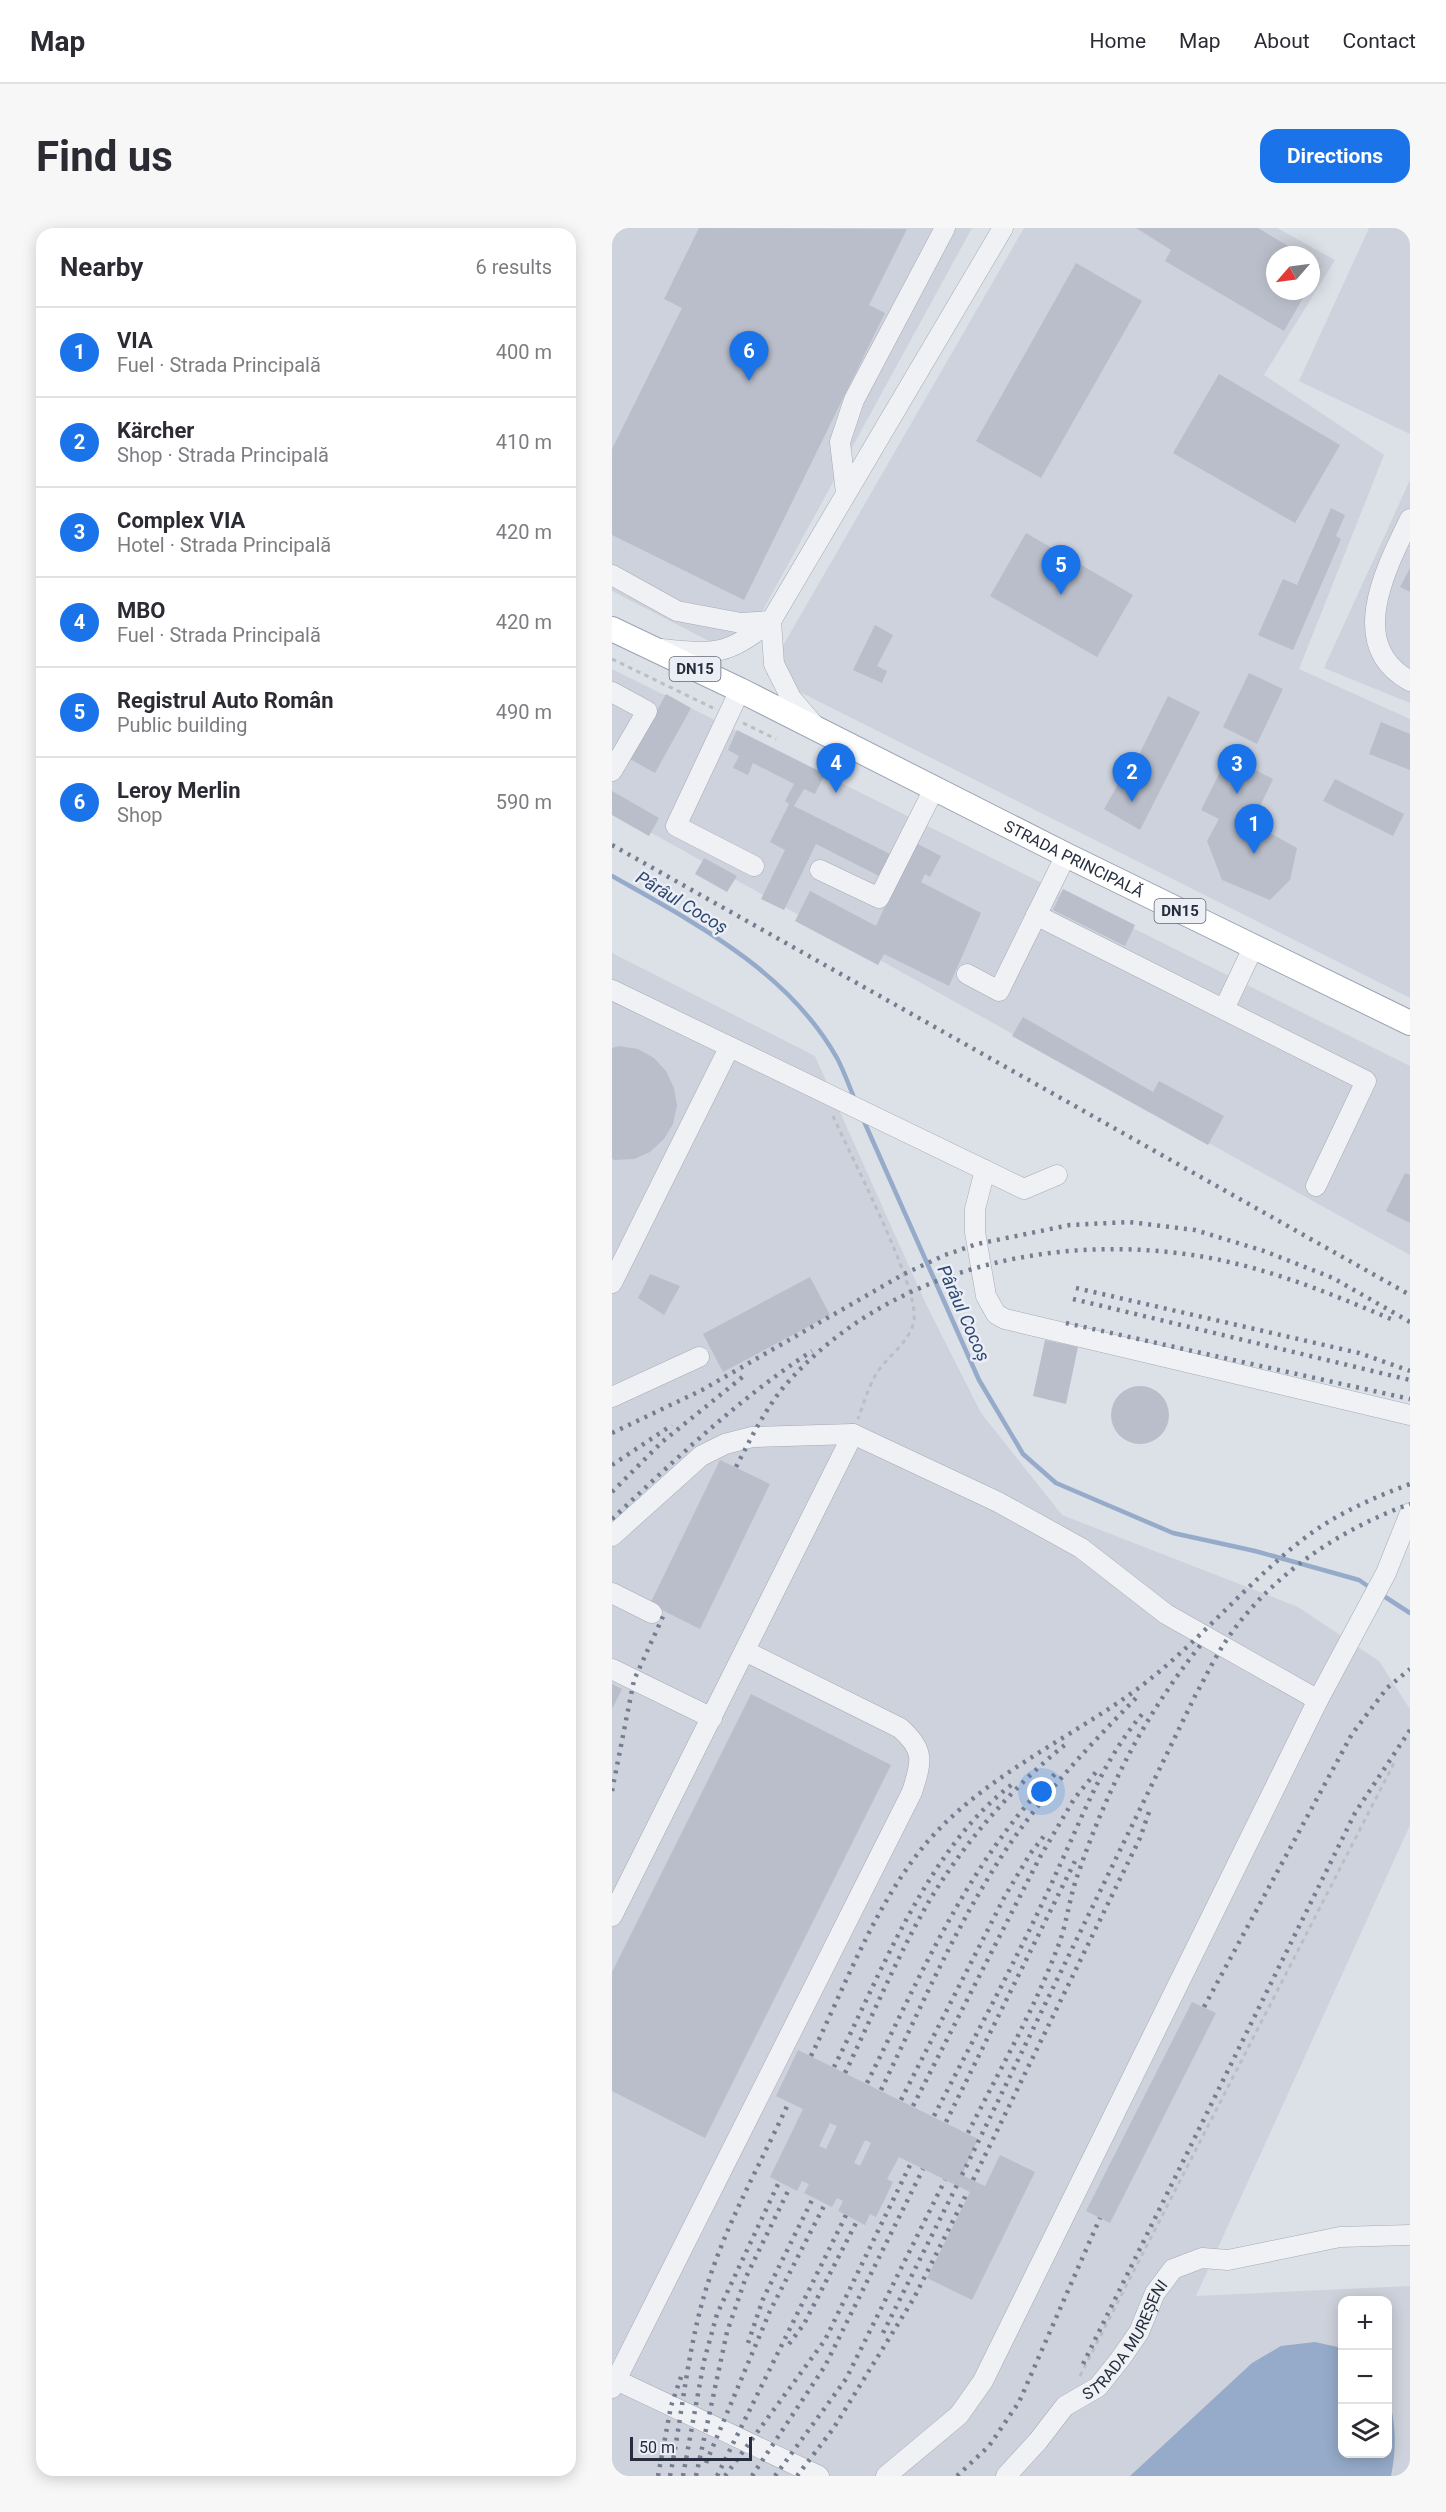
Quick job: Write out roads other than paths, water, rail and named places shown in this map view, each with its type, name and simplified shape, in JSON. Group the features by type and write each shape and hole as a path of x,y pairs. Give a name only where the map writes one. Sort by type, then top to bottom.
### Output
{"main road":[{"name":"DN15","path":"612,629 740,690"},
{"name":"STRADA PRINCIPALĂ","path":"740,690 1253,948 1410,1023"}],"street":[{"path":"846,493 840,442 854,400 945,228"},
{"path":"650,648 708,654 740,644 771,621 1003,228"},
{"path":"1410,519 1396,548 1374,608 1375,634 1387,662 1410,681"},
{"path":"612,575 678,611 741,623 771,621"},
{"path":"771,621 774,664 791,698 819,731"},
{"path":"740,690 676,826 754,866"},
{"path":"612,692 647,711 612,771"},
{"path":"820,870 879,898 934,789"},
{"path":"967,974 999,991 1066,855"},
{"path":"1036,915 1366,1081 1316,1186"},
{"path":"1224,1009 1253,948"},
{"path":"612,990 729,1048 887,1121 1024,1190 1057,1175"},
{"path":"612,1283 729,1048"},
{"path":"985,1170 974,1221 986,1296 996,1314 1005,1319 1410,1415"},
{"path":"612,1397 699,1357"},
{"path":"612,1916 618,1890 712,1718 853,1434"},
{"path":"612,1536 701,1456 725,1444 752,1437 853,1434 998,1502 1081,1548 1166,1614 1318,1700"},
{"path":"886,2476 959,2415 983,2381 1318,1700 1369,1608 1410,1513"},
{"path":"612,1593 652,1613"},
{"path":"745,1651 900,1728 914,1741 921,1756 918,1774 912,1792 613,2382 819,2476"},
{"path":"612,1669 712,1718"},
{"name":"STRADA MUREȘENI","path":"1006,2476 1038,2441 1065,2406 1098,2387 1139,2332 1155,2293 1173,2269 1202,2258 1228,2260 1340,2237 1410,2235"}],"water":[{"path":"1315,2342 1338,2347 1338,2458 1392,2458 1392,2412 1395,2435 1391,2476 1130,2476 1252,2363 1281,2346"}],"waterway":[{"name":"Pârâul Cocoș","path":"612,876 707,931 737,952 793,999 817,1027 837,1058 855,1100"},
{"name":"Pârâul Cocoș","path":"863,1119 979,1380 1023,1454 1056,1483 1173,1533 1255,1551 1359,1580 1372,1589"},
{"name":"Pârâul Cocoș","path":"1379,1593 1410,1613"}],"railway":[{"path":"612,845 1410,1295"},
{"path":"612,1433 702,1390 904,1274 945,1255 977,1244 1070,1225 1129,1222 1195,1230 1264,1251 1333,1278 1410,1322"},
{"path":"736,1467 763,1417 782,1389 822,1349 867,1316 917,1289 969,1270 1024,1257 1080,1250 1137,1250 1192,1255 1243,1265 1268,1273 1391,1319"},
{"path":"1076,1288 1359,1353 1410,1371"},
{"path":"1073,1299 1410,1380"},
{"path":"1066,1323 1410,1399"},
{"path":"612,1519 733,1409 812,1351"},
{"path":"612,1492 662,1442 745,1375"},
{"path":"612,1465 672,1425"},
{"path":"811,2056 877,1917 909,1865 951,1817 976,1796 1030,1758 1140,1687 1182,1652 1281,1557 1314,1531 1354,1508 1410,1484"},
{"path":"962,2175 1195,1696 1222,1647 1259,1600 1304,1560 1356,1528 1410,1504"},
{"path":"612,1791 634,1680 665,1612"},
{"path":"968,2133 1048,1973 1066,1921 1078,1874 1115,1781 1163,1696 1203,1642"},
{"path":"1204,2007 1352,1734 1387,1688 1410,1669"},
{"path":"881,2090 960,1927 1005,1851 1058,1781 1138,1696"},
{"path":"934,2116 1029,1930 1096,1786 1117,1748 1144,1712"},
{"path":"1083,2364 1355,1813 1410,1730"},
{"path":"845,2073 906,1944 942,1881 973,1838 1008,1798 1066,1744"},
{"path":"867,2083 928,1960 973,1880 998,1842 1057,1772"},
{"path":"913,2106 1040,1857 1074,1799 1096,1772"},
{"path":"834,2067 889,1953 932,1876 957,1840 984,1809 1014,1783"},
{"path":"973,2180 1140,1838 1149,1812"},
{"path":"901,2100 1005,1896 1030,1854 1044,1836"},
{"path":"946,2122 1076,1859"},
{"path":"670,2476 693,2340 704,2296 721,2246 789,2102"},
{"path":"725,2476 825,2340 911,2163"},
{"path":"752,2476 825,2366 923,2169"},
{"path":"775,2476 846,2379 945,2180"},
{"path":"683,2476 704,2361 717,2314 779,2182"},
{"path":"883,2333 957,2185"},
{"path":"696,2476 727,2332 746,2277 790,2187"},
{"path":"797,2476 833,2429 914,2298 968,2191"},
{"path":"748,2343 763,2299 813,2198"},
{"path":"706,2463 770,2311 825,2204"},
{"path":"717,2476 846,2215"},
{"path":"957,2476 989,2446 1019,2402 1100,2218"},
{"path":"789,2344 804,2324 857,2221"},
{"path":"658,2476 671,2406 682,2374"}],"place":[{"name":"Leroy Merlin","path":"749,381"},
{"name":"Registrul Auto Român","path":"1061,595"},
{"name":"MBO","path":"836,793"},
{"name":"Complex VIA","path":"1237,794"},
{"name":"Kärcher","path":"1132,802"},
{"name":"VIA","path":"1254,854"}]}
